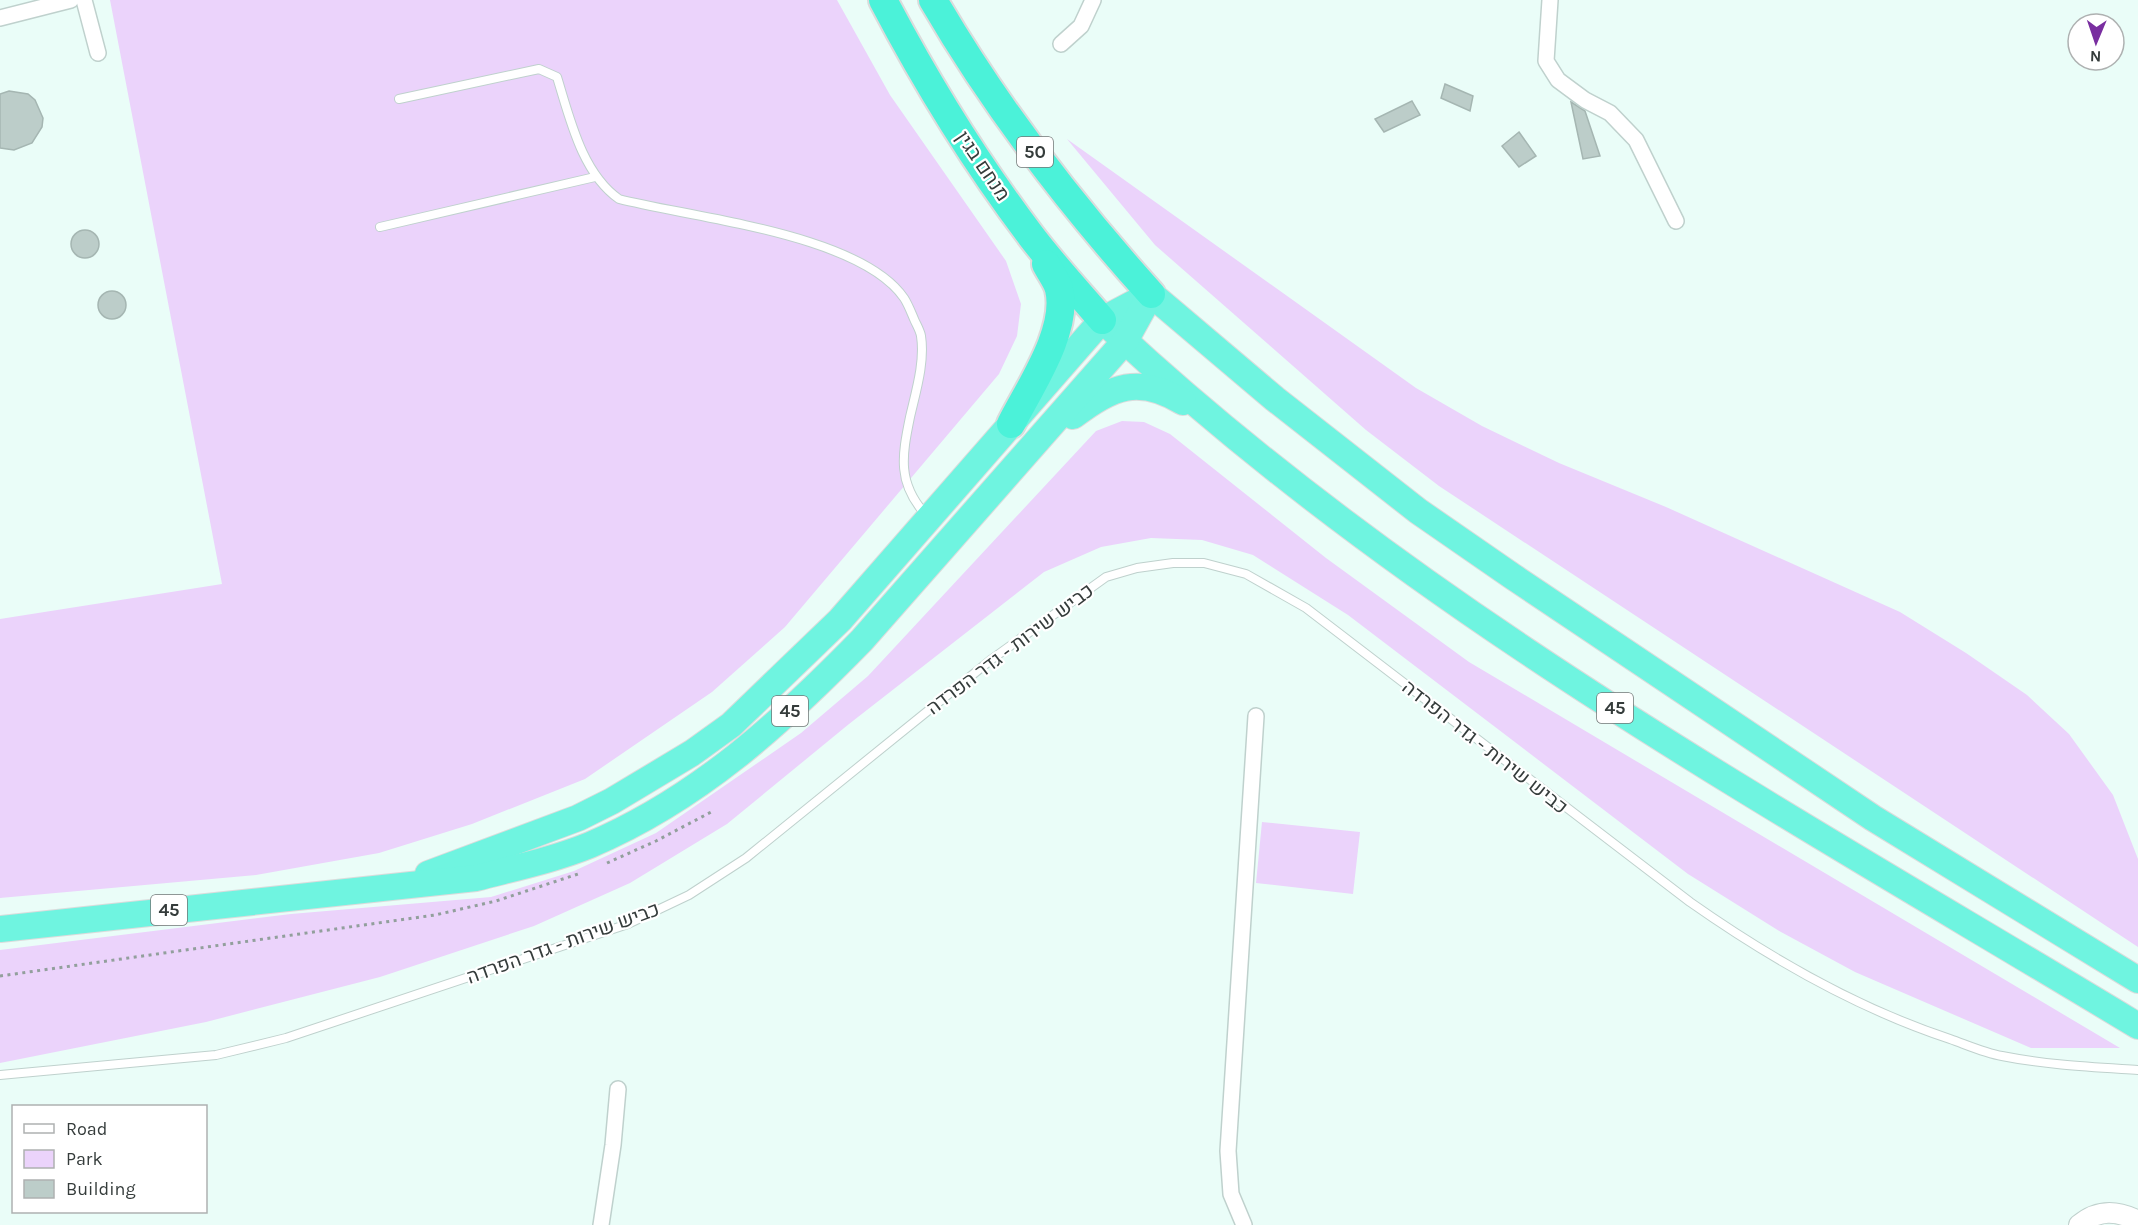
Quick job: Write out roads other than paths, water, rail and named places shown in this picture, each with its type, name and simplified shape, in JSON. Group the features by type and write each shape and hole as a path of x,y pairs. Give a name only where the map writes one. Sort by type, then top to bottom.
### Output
{"highway":[{"name":"מנחם בגין","path":"883,0 916,62 962,136 1031,236 1102,320"},
{"name":"50","path":"933,0 1005,111 1094,230 1151,294"},
{"path":"1011,424 1050,346 1061,313 1059,288 1031,236"},
{"path":"1151,294 1275,399 1418,511 1873,818 2138,980"},
{"name":"45","path":"338,892 430,873 578,818 651,780 731,725 770,690 840,620 1102,320 1151,294"},
{"name":"45","path":"0,929 476,878 540,862 589,845 666,805 750,748 825,678 1125,341 1151,294"},
{"name":"45","path":"1102,320 1226,429 1441,595 1520,648 1798,823 2138,1026"},
{"path":"1024,456 1097,399 1112,390 1127,386 1164,390 1226,429"}],"street":[{"path":"0,18 72,0"},
{"path":"84,0 98,54"},
{"path":"1061,44 1081,26 1093,0"},
{"path":"1550,0 1546,61 1558,80 1586,100 1610,113 1636,140 1676,221"},
{"path":"1244,1225 1231,1194 1228,1151 1256,716"},
{"path":"601,1225 614,1145 618,1089"},
{"path":"2079,1225 2093,1215 2109,1212 2124,1214 2138,1221"}],"lane":[{"path":"399,99 539,69 557,77 570,120 595,177 620,199 775,231 836,251 880,276 904,298 921,335 920,374 906,437 902,469 913,500 929,518"},
{"path":"380,227 595,177"},
{"name":"כביש שירות - גדר הפרדה","path":"0,1075 216,1055 286,1038 628,924 689,895 746,858 992,659 1077,596 1106,577 1137,568 1173,563 1204,563 1246,574 1306,608 1690,902 1734,933 1838,994 1902,1023 2000,1056 2067,1066 2138,1070"}]}
